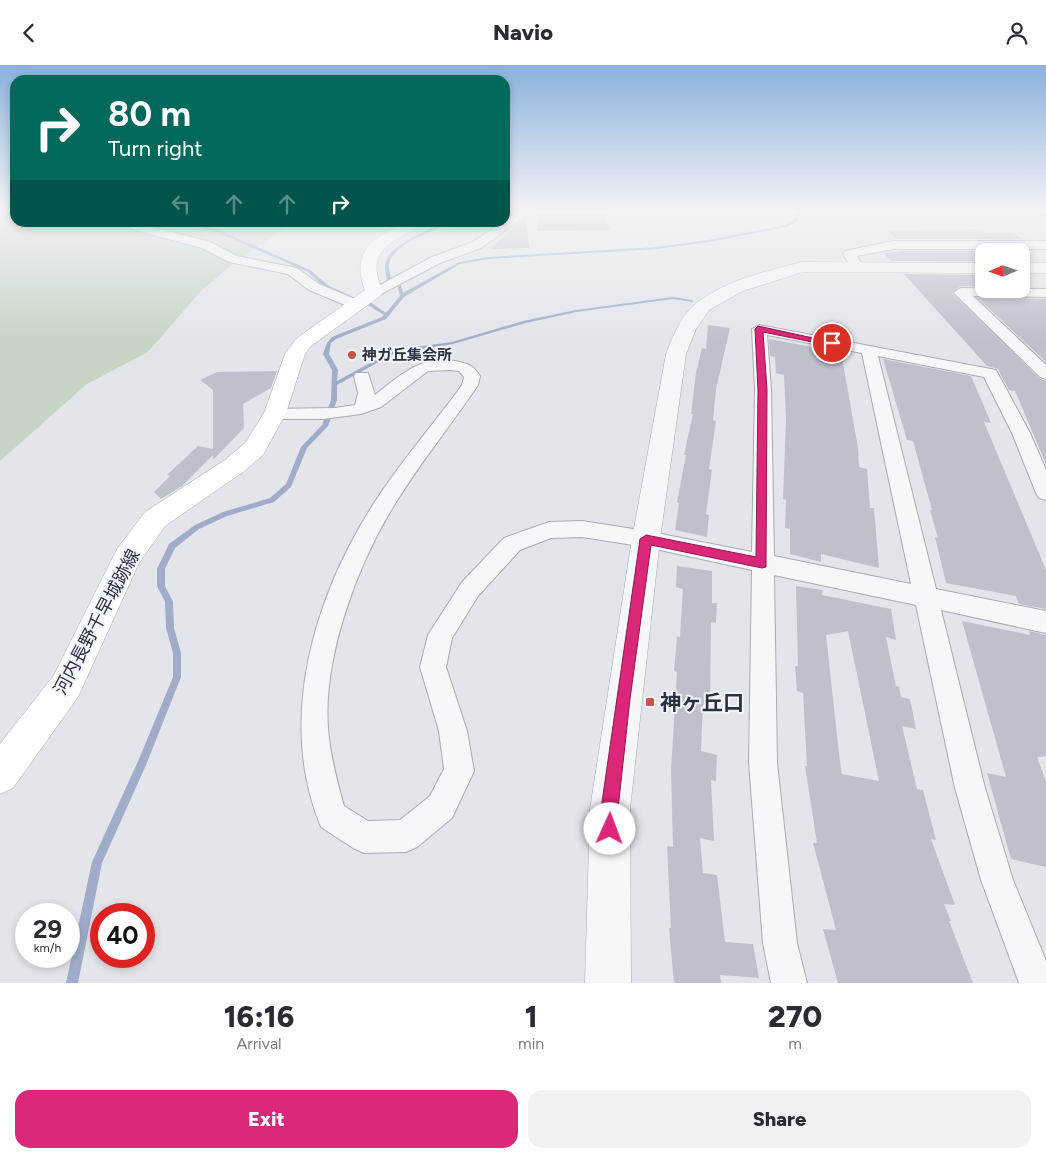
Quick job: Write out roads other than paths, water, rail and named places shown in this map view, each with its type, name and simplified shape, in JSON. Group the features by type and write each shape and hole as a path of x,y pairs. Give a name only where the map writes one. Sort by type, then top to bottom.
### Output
{"main road":[{"path":"365,299 367,280 365,267 370,255"},
{"name":"河内長野千早城跡線","path":"0,775 66,686 127,557 156,519 234,466 254,449 281,413 296,354 304,342 365,299"}],"street":[{"path":"225,255 233,259 292,271 314,287 365,299 436,260 450,255"},
{"path":"849,255 857,266"},
{"path":"608,983 610,809 646,539 676,354 694,314 720,295 761,279 802,267 975,268"},
{"path":"1032,268 1046,281"},
{"path":"1046,293 961,293 1046,374"},
{"path":"789,983 780,943 763,763 763,390 758,329 990,373 1021,433 1046,493"},
{"path":"869,350 970,788 997,880 1037,983"},
{"path":"281,413 351,411 374,405 411,373 428,365 443,363 464,367 472,376 470,385 420,452 371,525 340,596 319,668 314,725 320,775 332,816 364,837 406,835 441,807 459,771 453,731 433,667 440,635 476,582 512,545 549,530 582,529 646,539 1046,622"},
{"path":"351,411 367,401 368,394 362,376"}],"waterway":[{"path":"272,255 309,271 327,287 353,298"},
{"path":"389,280 387,264 392,255"},
{"path":"402,296 459,263 488,258 541,255"},
{"path":"399,285 402,296"},
{"path":"72,983 97,862 143,762 177,677 177,653 170,628 169,602 161,586 161,569 172,546 197,527 225,514 272,500 289,485 304,447 325,426 334,400 335,370 326,354 329,343 334,338 384,318 402,296"},
{"path":"336,384 394,352 453,343 525,322 576,311 673,298 692,301"},
{"path":"368,303 386,315"}],"place":[{"name":"神ガ丘集会所","path":"352,355"},
{"name":"神ヶ丘口","path":"650,702"}]}
